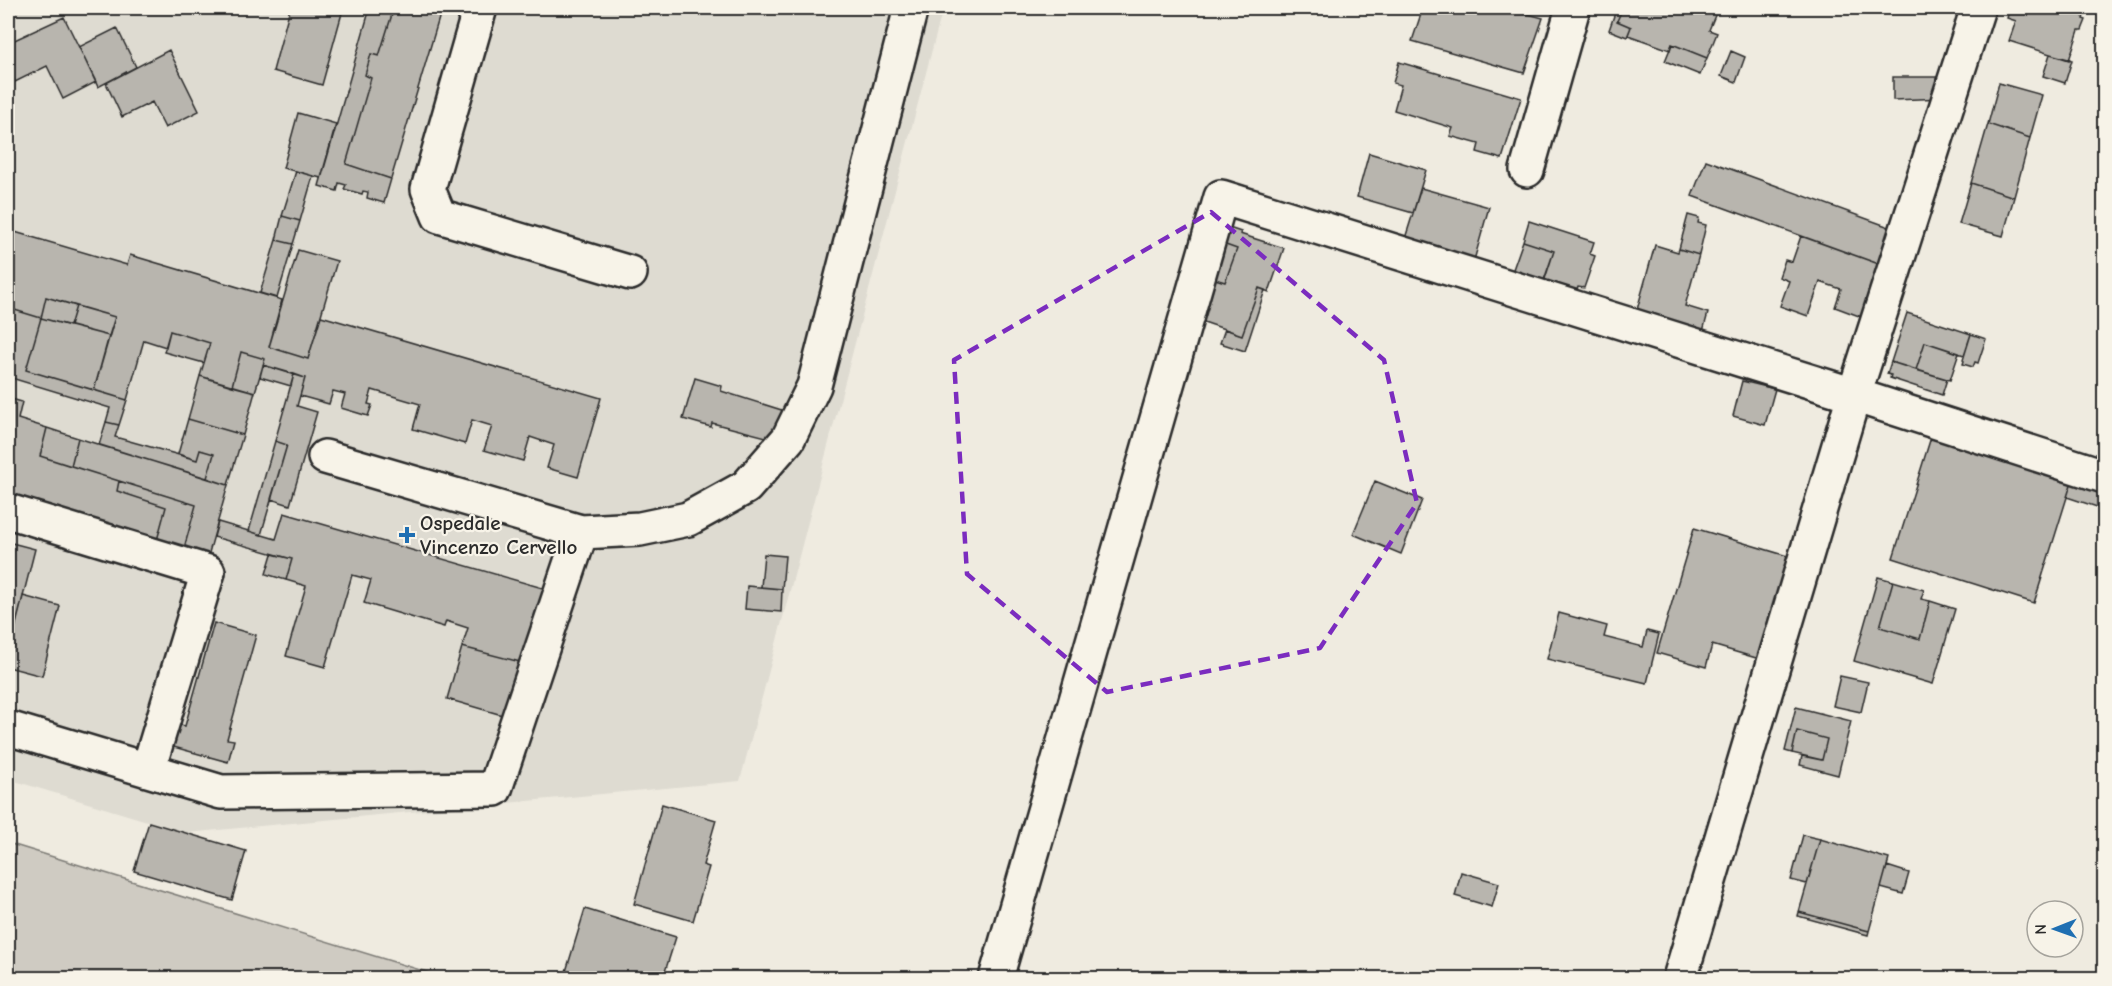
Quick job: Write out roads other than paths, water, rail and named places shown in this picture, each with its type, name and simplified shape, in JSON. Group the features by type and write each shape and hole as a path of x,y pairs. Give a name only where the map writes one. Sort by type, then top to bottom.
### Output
{"street":[{"path":"480,8 428,189 439,216 630,273"},
{"path":"325,457 581,532 640,529 688,519 746,487 788,439 814,386 911,8"},
{"path":"1527,170 1573,8"},
{"path":"1680,978 1854,395 1978,8"},
{"path":"996,978 1221,197 1854,395 2104,476"},
{"path":"8,511 208,572 148,770"},
{"path":"8,728 221,792 495,789 581,532"}],"place":[{"name":"Ospedale Vincenzo Cervello","path":"407,535"}]}
